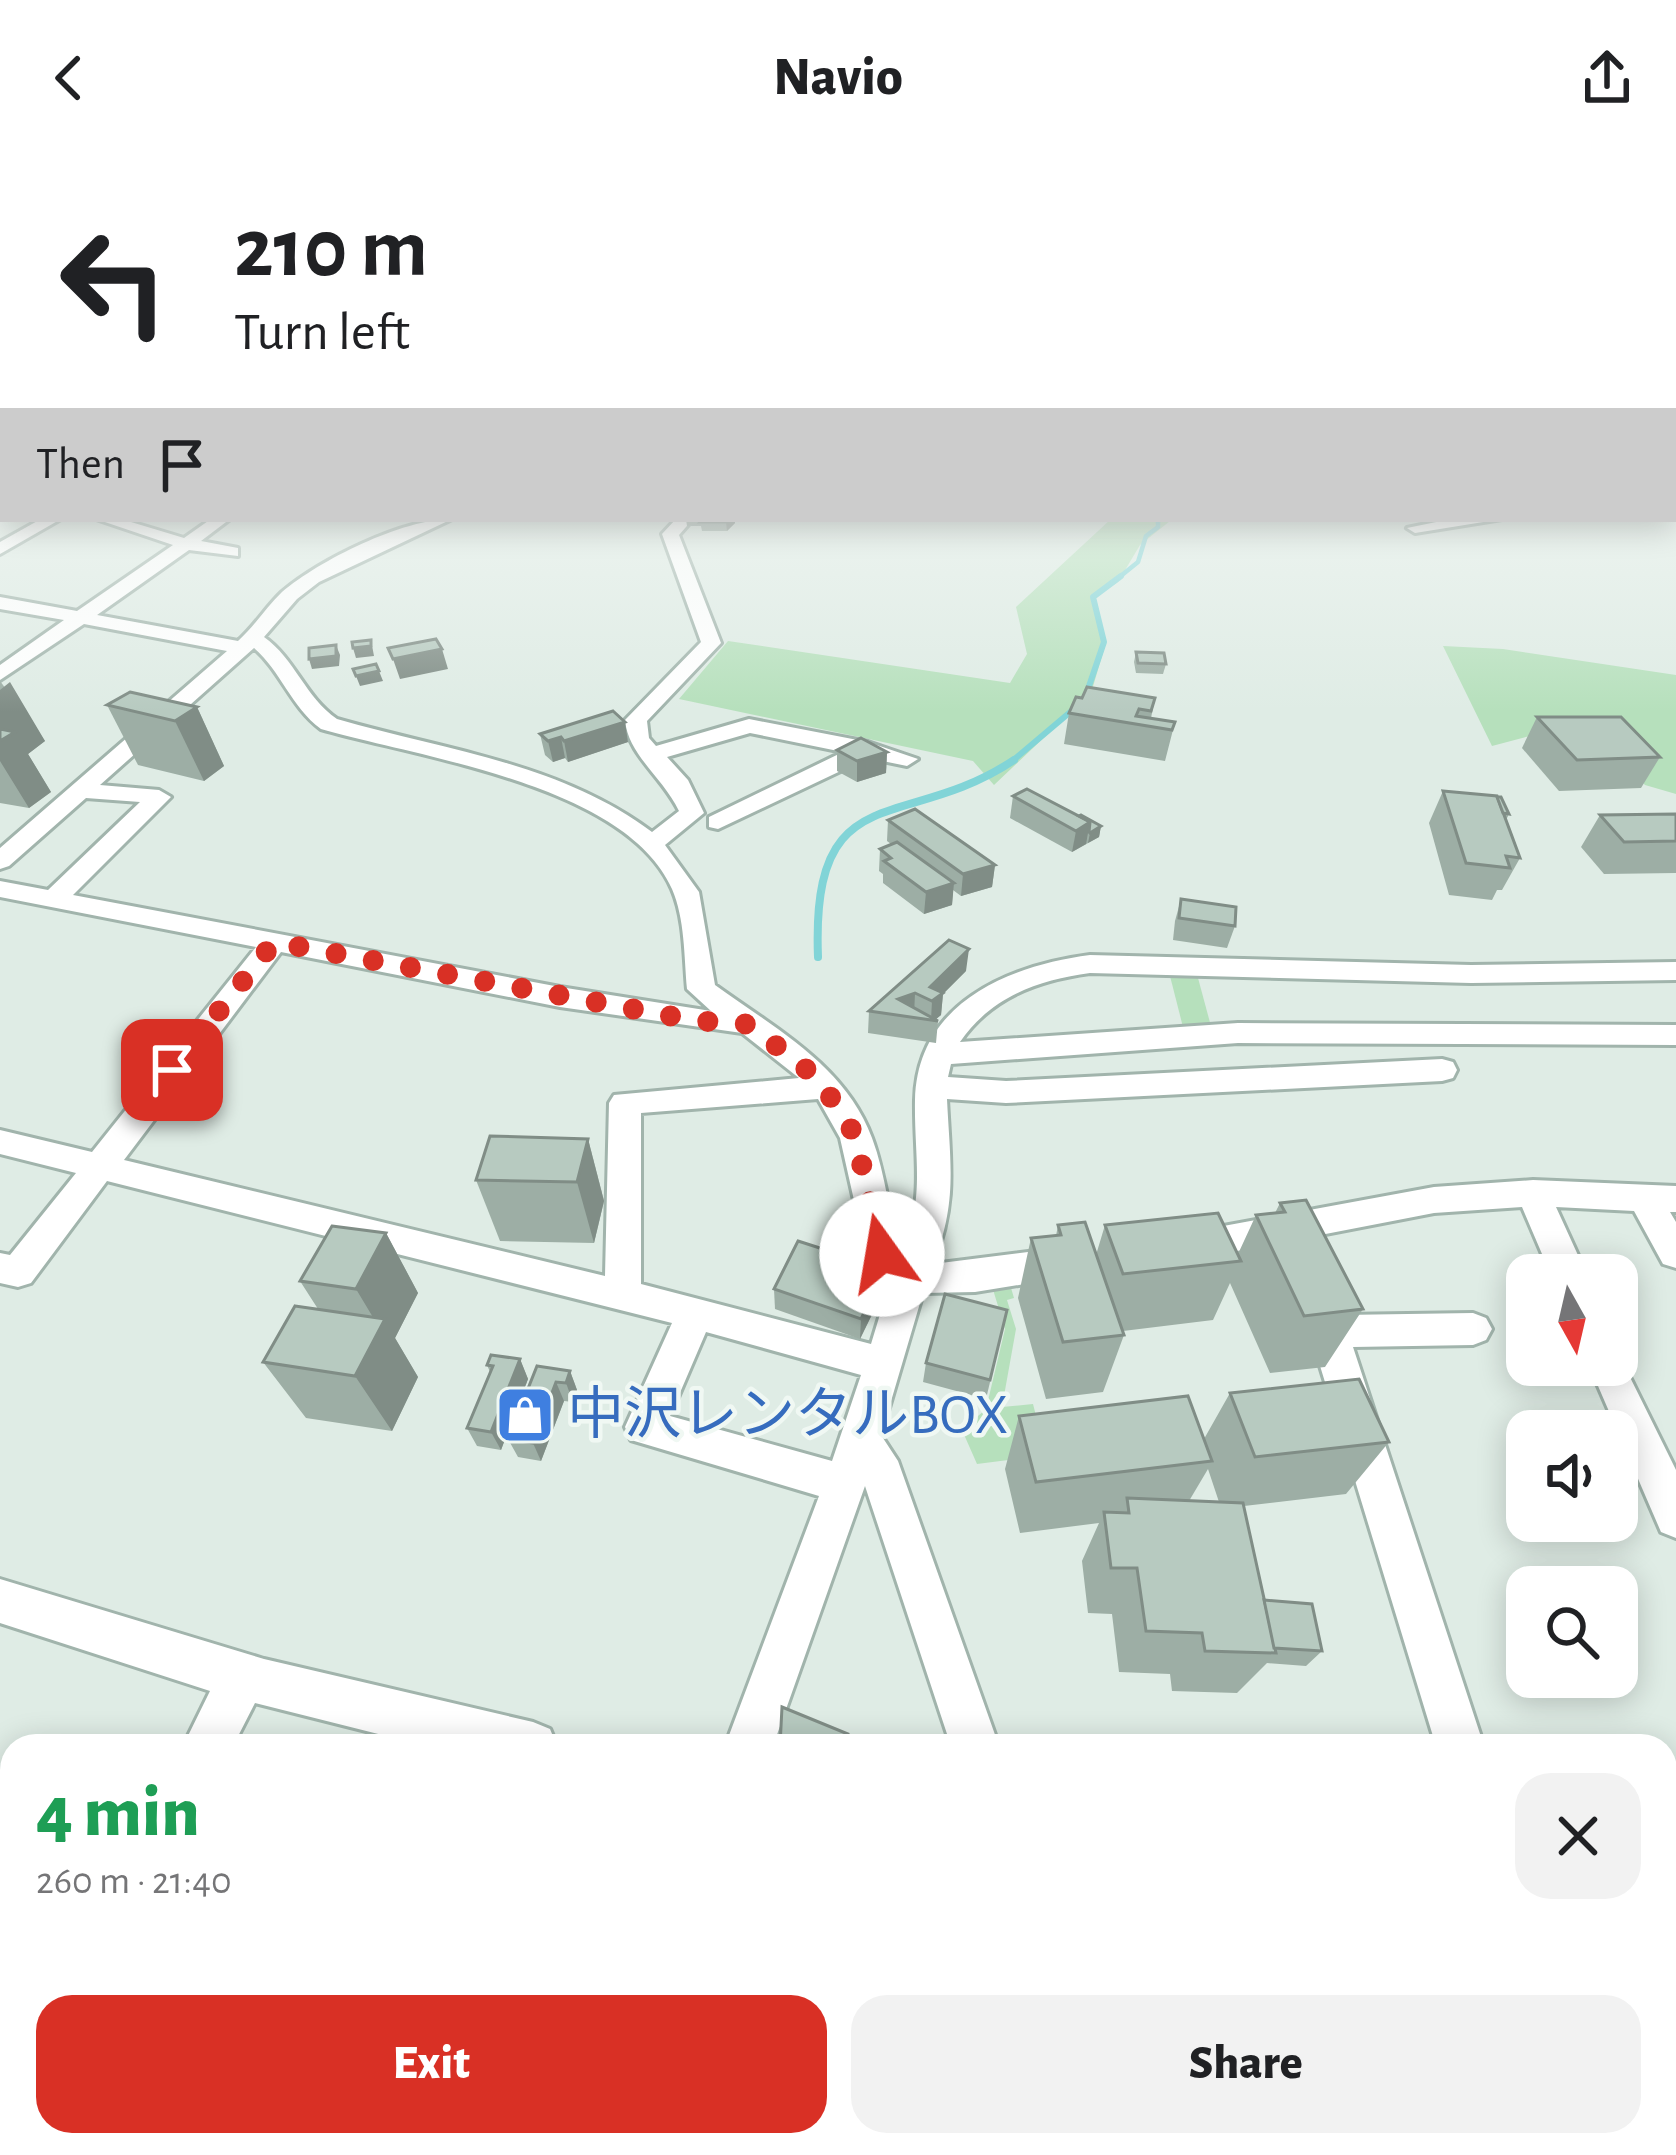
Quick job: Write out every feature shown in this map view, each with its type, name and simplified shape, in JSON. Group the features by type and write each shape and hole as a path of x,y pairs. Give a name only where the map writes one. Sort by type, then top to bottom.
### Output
{"street":[{"path":"0,549 42,525"},
{"path":"125,525 232,552"},
{"path":"0,674 213,525"},
{"path":"0,861 247,642 272,609 311,577 430,525"},
{"path":"679,525 670,534 711,643 636,720 638,740 676,780 692,813 748,833"},
{"path":"1415,528 1439,525"},
{"path":"0,603 247,642 283,661 303,703 329,724 588,799 615,812 682,883 701,989 798,1061 824,1087 855,1135 887,1267 910,1278 933,1279 1112,1257"},
{"path":"650,755 748,726 907,759"},
{"path":"718,822 868,749"},
{"path":"54,899 158,796 79,790"},
{"path":"649,846 692,813"},
{"path":"0,889 698,1021 744,1023"},
{"path":"0,1268 18,1271 274,942"},
{"path":"753,1734 860,1440 934,1211 936,1070 948,1036 984,998 1012,982 1060,968 1676,972"},
{"path":"936,1070 1238,1033 1676,1035"},
{"path":"936,1070 1006,1092 1442,1070"},
{"path":"622,1295 625,1102 824,1087"},
{"path":"0,1142 695,1313 885,1365"},
{"path":"1532,1193 1560,1254"},
{"path":"1159,1250 1289,1231 1434,1200 1532,1193 1660,1198 1676,1254"},
{"path":"1289,1231 1306,1262 1329,1331 1456,1734"},
{"path":"695,1313 645,1427 844,1484"},
{"path":"1329,1331 1473,1329"},
{"path":"1618,1386 1676,1517"},
{"path":"860,1440 877,1461 971,1734"},
{"path":"0,1601 79,1629 244,1675 478,1734"},
{"path":"213,1734 244,1675"}],"green space":[{"path":"1104,525 1165,525 1140,545 1118,582 1094,598 1106,643 1091,693 994,785 973,761 679,699 728,641 1010,683 1027,654 1016,607"},
{"path":"1443,646 1503,649 1676,675 1676,794 1645,785 1601,740 1533,735 1492,746"},
{"path":"1170,976 1198,978 1212,1030 1184,1031"},
{"path":"1009,1281 1014,1298 1007,1300 1016,1329 1002,1407 1033,1404 1046,1455 977,1464 962,1430 986,1409 1005,1329 991,1283"}],"building":[{"path":"436,639 442,649 393,659 388,648"},
{"path":"371,640 371,646 353,648 352,642"},
{"path":"336,645 336,656 309,659 309,648"},
{"path":"1136,652 1164,653 1166,664 1138,663"},
{"path":"376,664 379,671 356,676 353,669"},
{"path":"1087,687 1155,698 1151,711 1139,709 1136,716 1175,722 1172,730 1069,713"},
{"path":"130,692 197,707 175,721 107,705"},
{"path":"613,711 625,722 564,741 561,737 548,741 540,734"},
{"path":"1537,717 1621,717 1660,757 1577,760"},
{"path":"861,738 887,752 857,761 837,750"},
{"path":"1027,789 1090,822 1076,831 1013,796"},
{"path":"1443,791 1497,796 1520,858 1506,856 1510,868 1466,863"},
{"path":"915,809 995,865 963,874 888,820"},
{"path":"1676,814 1676,841 1624,842 1600,815"},
{"path":"1081,815 1101,826 1090,833 1090,822"},
{"path":"897,842 954,883 926,892 884,861 891,858 880,849"},
{"path":"1181,899 1236,907 1235,926 1179,918"},
{"path":"949,940 969,949 930,987 943,993 932,1001 915,993 898,999 938,1021 869,1011"},
{"path":"490,1136 588,1139 577,1182 476,1180"},
{"path":"1306,1200 1363,1309 1304,1316 1256,1215 1285,1212 1280,1203"},
{"path":"1218,1213 1241,1261 1123,1274 1105,1225"},
{"path":"1085,1222 1124,1335 1063,1342 1031,1238 1061,1235 1058,1225"},
{"path":"332,1226 386,1233 356,1289 300,1281"},
{"path":"798,1241 879,1267 881,1278 861,1319 774,1289"},
{"path":"945,1294 1007,1310 990,1380 926,1363"},
{"path":"295,1306 385,1319 355,1376 263,1362"},
{"path":"491,1355 520,1359 491,1432 467,1428 493,1366 487,1365"},
{"path":"537,1366 570,1371 566,1383 556,1382 533,1443 508,1439"},
{"path":"1359,1379 1389,1442 1255,1457 1230,1393"},
{"path":"1188,1396 1212,1461 1036,1482 1019,1416"},
{"path":"1127,1498 1243,1503 1276,1653 1205,1651 1202,1633 1146,1631 1137,1568 1111,1568 1104,1512 1129,1513"},
{"path":"1264,1600 1312,1604 1322,1651 1274,1648"},
{"path":"782,1707 848,1734 781,1734"}],"waterway":[{"path":"1117,579 1138,562 1146,536 1158,525"},
{"path":"1117,579 1121,576"},
{"path":"1086,695 1104,642 1093,597 1117,579"},
{"path":"1013,761 1075,708"},
{"path":"818,957 820,899 830,859 848,833 872,817 974,782 1013,761"}],"place":[{"name":"中沢レンタルBOX","path":"525,1415"}],"route":[{"path":"172,1070 274,942 698,1021 744,1023 798,1061 842,1111 855,1135 882,1254"}]}
